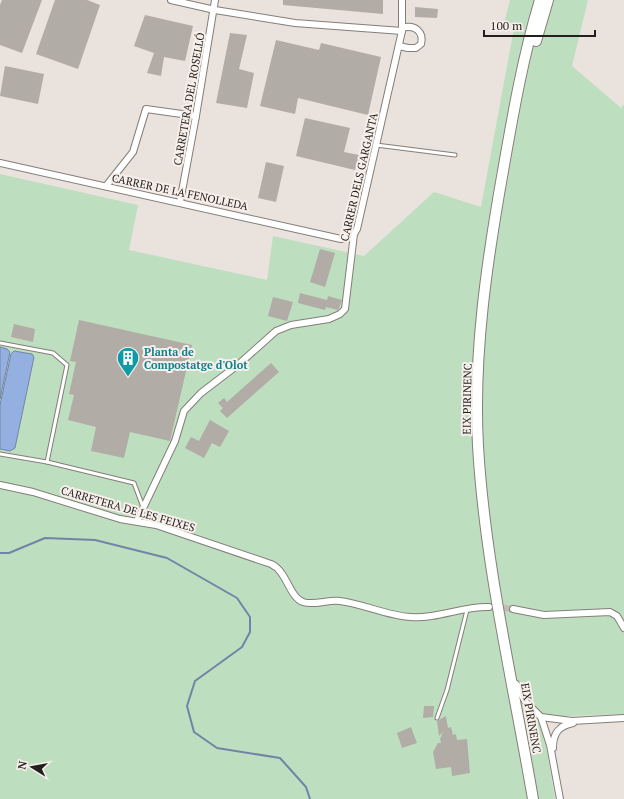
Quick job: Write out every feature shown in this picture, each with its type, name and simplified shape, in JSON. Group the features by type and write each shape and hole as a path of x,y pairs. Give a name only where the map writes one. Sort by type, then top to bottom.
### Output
{"main road":[{"path":"530,38 534,0"},
{"name":"EIX PIRINENC","path":"533,799 487,537 478,444 478,411 480,338 485,284 496,210 512,122 530,38 540,0"},
{"path":"512,122 525,84 548,0"}],"street":[{"path":"171,0 215,10 296,23 402,30 414,28 421,32 423,37 421,44 416,48 399,46"},
{"name":"CARRETERA DEL ROSELLÓ","path":"180,202 215,10 215,0"},
{"name":"CARRER DELS GARGANTA","path":"137,522 175,441 184,411 201,393 239,364 276,331 291,324 329,319 340,314 345,309 354,234 357,229 402,30 402,0"},
{"path":"106,186 133,152 146,109 196,116"},
{"name":"CARRER DE LA FENOLLEDA","path":"0,163 341,239 348,238 354,234"},
{"name":"CARRETERA DE LES FEIXES","path":"0,485 33,492 87,510 180,533 276,566 297,598 304,602 340,601 410,617 432,617 467,608 489,607"},
{"path":"513,609 544,615 610,612 617,616 624,628"},
{"path":"510,669 520,694 531,708 541,717 554,765 560,799"},
{"path":"541,717 562,720 624,718"},
{"path":"554,765 553,748 555,735 562,726 582,720"}],"lane":[{"path":"376,145 455,155"},
{"path":"0,343 53,353 67,365 47,462"},
{"path":"0,454 47,462 134,483 143,507"},
{"path":"437,718 447,690 467,608"}],"green space":[{"path":"510,0 588,0 572,66 621,108 624,104 624,714 541,717 555,799 0,799 0,174 138,205 129,250 267,280 273,236 364,256 434,192 481,207 515,23 504,23"}],"water":[{"path":"0,347 7,349 10,352 0,399"},
{"path":"14,351 32,354 34,357 15,448 10,451 0,449 0,405 11,354"}],"building":[{"path":"2,0 42,0 22,53 0,45 0,5"},
{"path":"55,0 87,0 100,5 78,69 36,54"},
{"path":"283,0 383,0 383,14 283,5"},
{"path":"415,7 438,9 437,18 415,17"},
{"path":"145,15 193,26 185,61 164,57 161,76 147,73 154,53 134,46"},
{"path":"230,33 247,35 239,69 254,73 247,108 216,103"},
{"path":"276,40 319,50 321,43 381,57 368,115 298,98 295,114 260,106"},
{"path":"5,66 44,74 38,104 0,96"},
{"path":"305,118 350,128 344,152 359,155 355,170 296,156"},
{"path":"266,162 284,166 276,202 258,198"},
{"path":"320,249 335,253 325,287 310,282"},
{"path":"300,293 327,300 328,296 342,300 338,310 326,307 325,310 298,303"},
{"path":"273,297 293,302 287,321 268,316"},
{"name":"Planta de Compostatge d'Olot","path":"79,320 192,345 170,441 130,432 124,458 91,451 96,427 68,420 74,395 69,394 76,362 70,361"},
{"path":"14,324 35,329 33,342 11,337"},
{"path":"271,363 279,372 227,418 220,411 223,408 218,403 224,398 227,402"},
{"path":"210,420 229,431 220,447 212,443 204,458 185,448 191,437 199,441"},
{"path":"424,706 434,706 433,717 423,718"},
{"path":"446,716 448,728 451,727 453,735 456,734 457,740 467,739 470,773 452,776 451,767 436,769 433,752 438,743 441,743 440,739 443,732 439,736 437,721"},
{"path":"411,727 417,743 402,748 397,733"}],"waterway":[{"path":"0,553 9,553 45,538 95,540 167,558 237,598 250,617 250,632 242,647 195,681 187,706 194,732 217,748 280,758 306,787 310,799"}],"tunnel":[{"path":"495,607 513,609"}],"place":[{"name":"Planta de Compostatge d'Olot","path":"128,378"}]}
